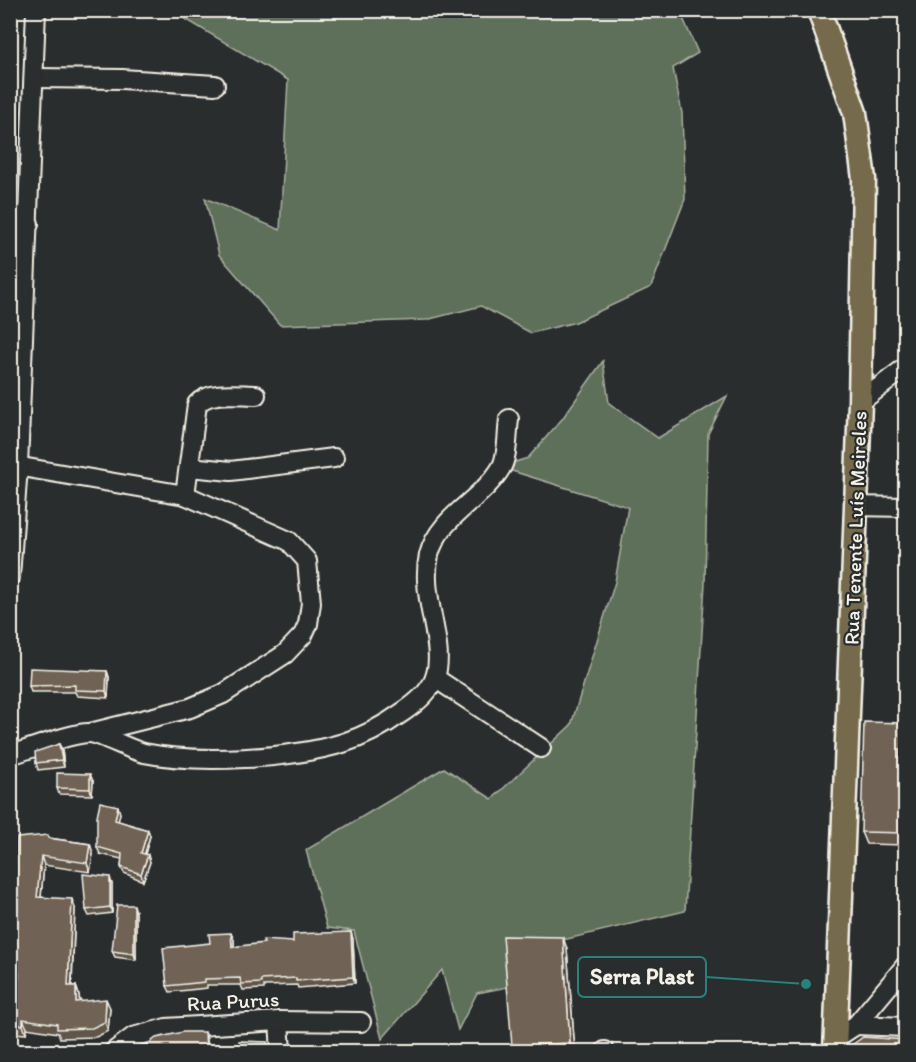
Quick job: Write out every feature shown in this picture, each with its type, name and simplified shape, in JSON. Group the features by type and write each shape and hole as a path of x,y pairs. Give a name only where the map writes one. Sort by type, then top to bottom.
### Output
{"main road":[{"name":"Rua Tenente Luís Meireles","path":"819,10 855,113 862,151 864,180 860,402 854,506 836,1045"}],"street":[{"path":"10,577 14,466 29,224 36,10"},
{"path":"35,78 122,79 215,85"},
{"path":"10,222 29,224"},
{"path":"860,402 906,367"},
{"path":"185,495 197,404 201,400 215,396 256,395"},
{"path":"90,733 144,753 171,756 209,758 313,750 344,743 393,720 415,704 429,690 435,678 438,652 427,599 429,556 448,521 501,468 509,419"},
{"path":"189,467 231,471 334,458"},
{"path":"10,755 190,708 224,694 285,654 303,635 308,624 311,581 308,561 289,541 185,495 14,466"},
{"path":"854,506 906,507"},
{"path":"435,678 541,748"},
{"path":"836,1045 856,1025 906,965"},
{"path":"279,1021 281,1052"},
{"name":"Rua Purus","path":"113,1052 133,1037 166,1028 279,1021 361,1022"},
{"path":"856,1025 906,1027"}],"green space":[{"path":"172,11 680,11 698,53 673,68 682,113 685,199 651,287 576,322 531,333 481,306 426,320 280,325 219,255 205,198 280,230 288,80"},
{"path":"603,361 609,403 658,438 727,396 708,434 705,583 685,911 504,954 508,987 477,993 458,1030 442,970 382,1039 354,931 327,928 306,850 444,768 492,799 571,725 615,582 628,507 499,467 528,458 562,419"}],"building":[{"path":"30,668 107,671 106,691 75,690 75,685 29,686"},
{"path":"864,722 906,723 906,750 900,750 899,804 906,804 906,833 861,832"},
{"path":"59,744 62,760 36,763 35,752"},
{"path":"57,773 90,774 90,789 57,788"},
{"path":"100,802 118,806 115,820 148,830 141,853 148,855 141,874 121,867 122,854 97,847 97,816"},
{"path":"48,835 48,838 90,844 87,863 41,856 37,897 72,899 68,986 76,986 76,1002 106,999 105,1022 92,1028 57,1029 57,1024 23,1019 23,1025 10,1024 10,992 17,992 19,974 10,973 10,898 14,899 17,838"},
{"path":"83,874 110,877 110,907 86,910"},
{"path":"117,905 134,905 134,954 112,951"},
{"path":"351,932 353,977 296,981 296,978 261,980 261,983 241,984 240,978 205,979 205,982 167,986 163,948 210,943 209,934 231,933 232,947 264,943 263,940 293,942 293,934"},
{"path":"503,936 563,937 570,1043 512,1046"},
{"path":"183,1032 205,1032 206,1052 138,1052 156,1038"},
{"path":"863,1037 906,1040 906,1052 842,1052"},
{"path":"239,1041 267,1042 270,1052 242,1052"}],"place":[{"name":"Serra Plast","path":"806,984"}]}
